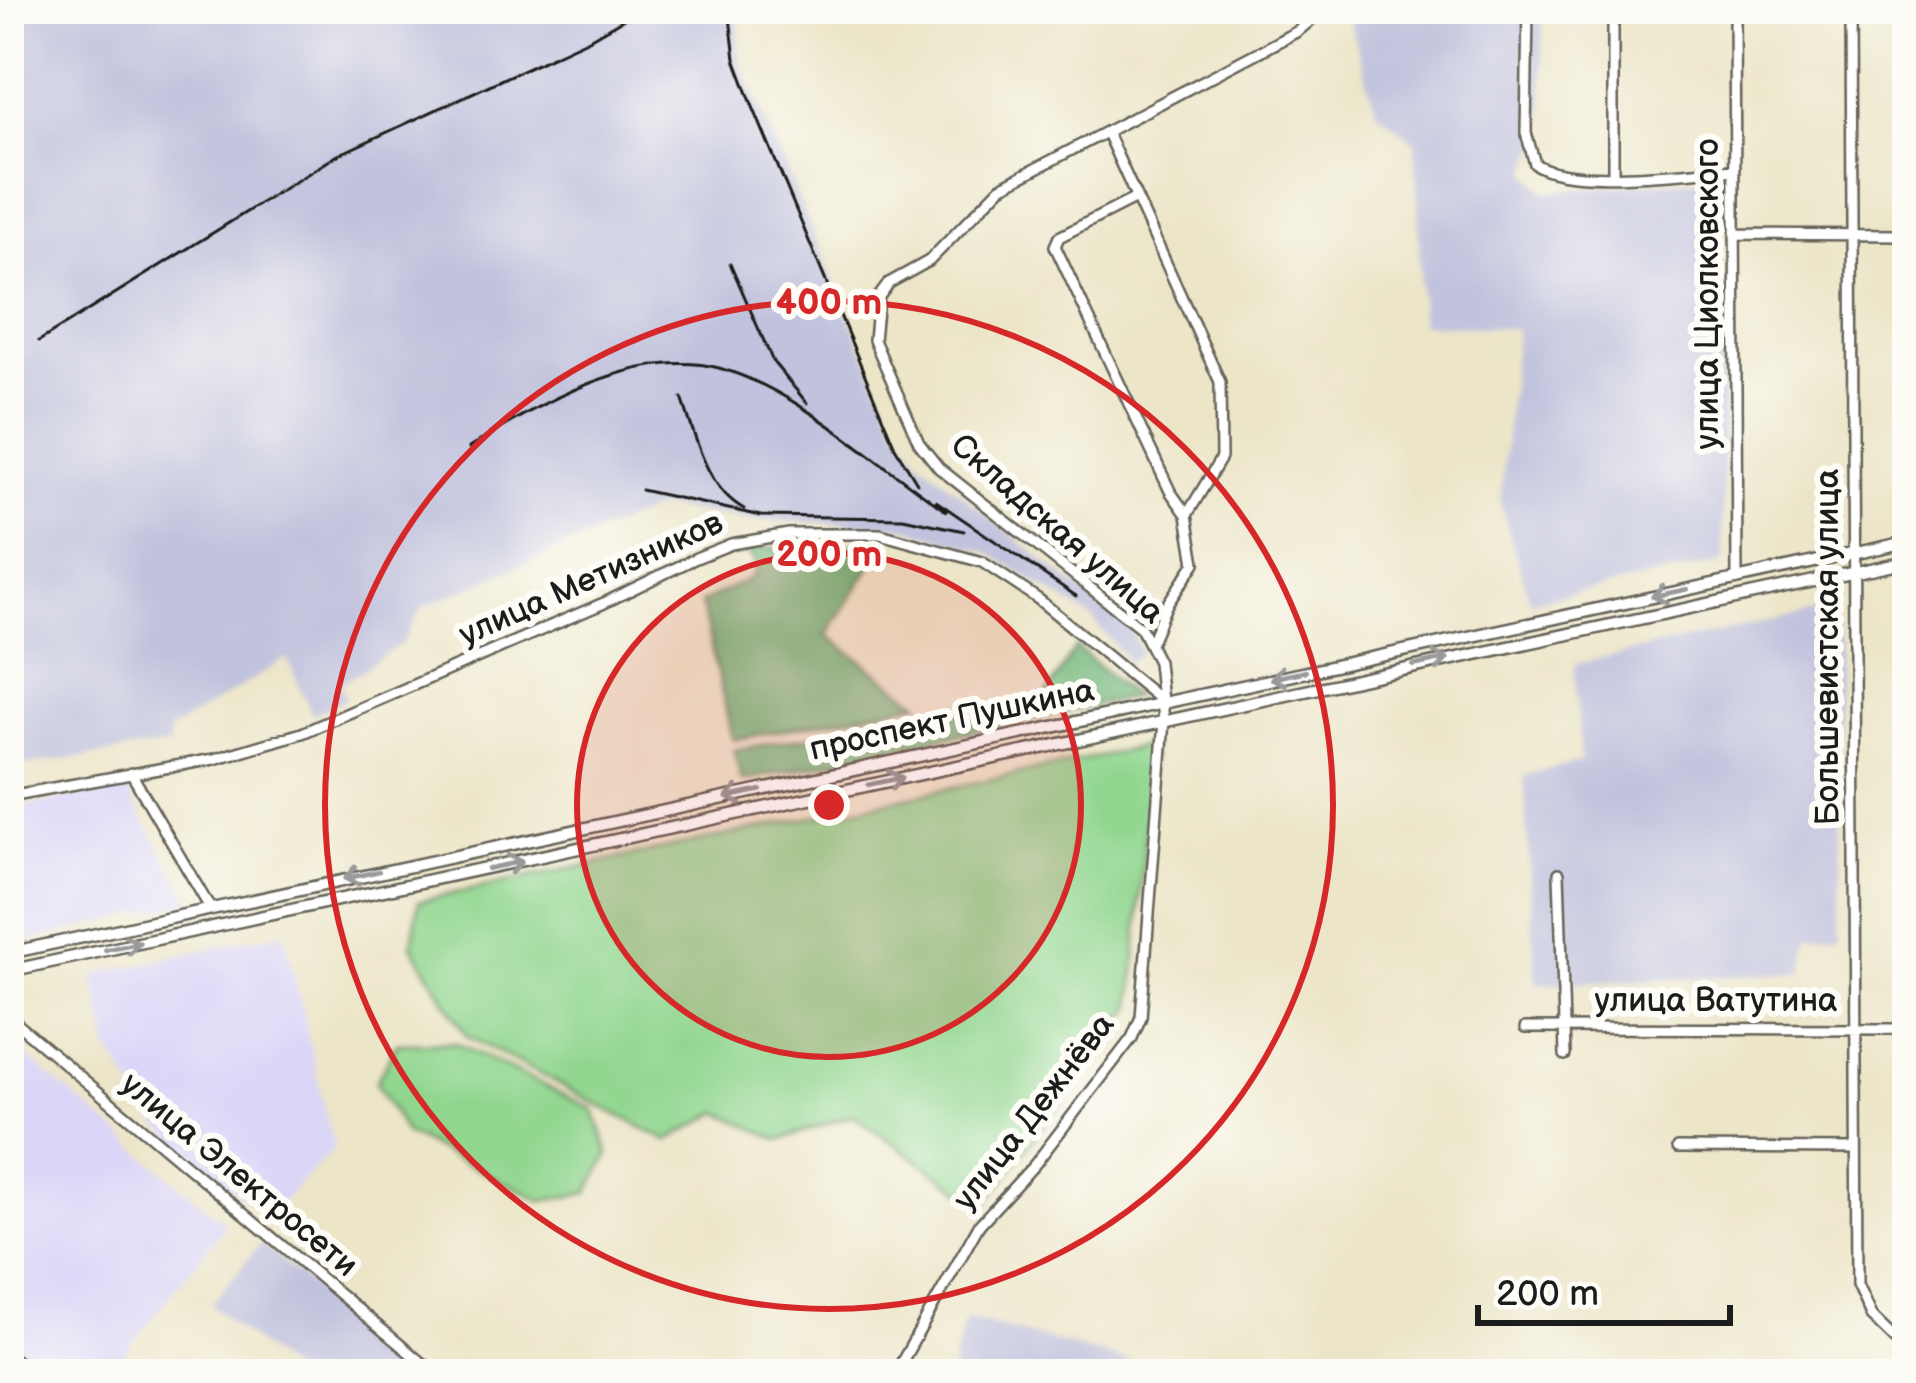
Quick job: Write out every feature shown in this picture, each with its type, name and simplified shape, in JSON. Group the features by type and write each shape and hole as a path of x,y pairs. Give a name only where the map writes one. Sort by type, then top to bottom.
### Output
{"main road":[{"name":"проспект Пушкина","path":"9,953 1907,542"},
{"name":"проспект Пушкина","path":"9,971 1907,561"},
{"path":"413,864 417,884"},
{"path":"9,1356 32,1374"}],"street":[{"name":"Складская улица","path":"1164,721 1151,642 939,468 919,443 874,340 878,298 889,284 929,261 1000,187 1298,31 1324,9"},
{"path":"1528,9 1526,133 1534,164 1550,171 1613,174 1734,169"},
{"path":"1613,9 1613,174"},
{"name":"улица Циолковского","path":"1734,9 1737,579"},
{"name":"Большевистская улица","path":"1851,9 1857,1285 1871,1316 1907,1351"},
{"path":"1107,133 1220,382 1221,458 1187,515"},
{"path":"1136,198 1059,237 1055,246 1170,491 1187,515 1195,563 1166,606 1151,642"},
{"path":"1735,234 1907,235"},
{"name":"улица Метизников","path":"9,796 214,759 302,734 713,550 788,535 880,534 982,562 1022,586 1162,702"},
{"name":"улица Дежнёва","path":"895,1374 979,1225 1035,1164 1132,1038 1143,990 1164,721"},
{"path":"131,773 210,908"},
{"path":"1559,872 1565,1055"},
{"name":"улица Электросети","path":"9,1017 435,1374"},
{"name":"улица Ватутина","path":"1525,1028 1907,1030"},
{"path":"1678,1148 1856,1149"}],"shaded area":[{"path":"9,9 737,9 740,61 895,424 918,457 947,483 1131,630 1141,654 1129,662 1092,618 987,552 902,526 751,520 658,507 423,607 402,643 340,685 346,699 312,715 287,658 169,731 170,745 9,767"},
{"path":"1349,9 1543,9 1543,132 1528,173 1546,192 1722,177 1723,563 1530,602 1500,503 1516,329 1421,324 1416,142 1377,112 1346,14"},
{"path":"1831,608 1838,630 1841,931 1809,937 1802,973 1536,984 1524,776 1581,761 1574,664"},
{"path":"125,788 191,901 9,946 9,808"},
{"path":"284,932 334,1148 267,1218 156,1124 109,1050 93,975"},
{"path":"9,1041 226,1224 109,1374 41,1374 9,1348"},
{"path":"261,1243 397,1360 393,1374 294,1374 210,1305"},
{"path":"965,1318 1129,1361 1126,1374 951,1374"}],"green space":[{"path":"885,544 827,635 919,703 733,740 701,603 752,577 757,564 744,549"},
{"path":"1076,647 1134,697 742,781 734,750 920,717 946,706 970,722 1038,708"},
{"path":"1152,745 1132,1008 984,1206 853,1115 779,1140 719,1112 668,1141 467,1036 412,945 419,901"},
{"path":"397,1043 455,1043 593,1109 609,1154 588,1193 543,1201 406,1134 376,1082"}],"railway":[{"path":"39,341 338,155 589,39 641,9"},
{"path":"729,9 735,59 753,107 895,447 917,483"},
{"path":"730,263 773,362 807,403"},
{"path":"469,448 555,398 621,373 687,364 719,368 748,378 807,411 946,511"},
{"path":"682,398 711,474 744,509"},
{"path":"641,490 761,516 903,518 964,531"},
{"path":"936,501 1076,596"}]}
